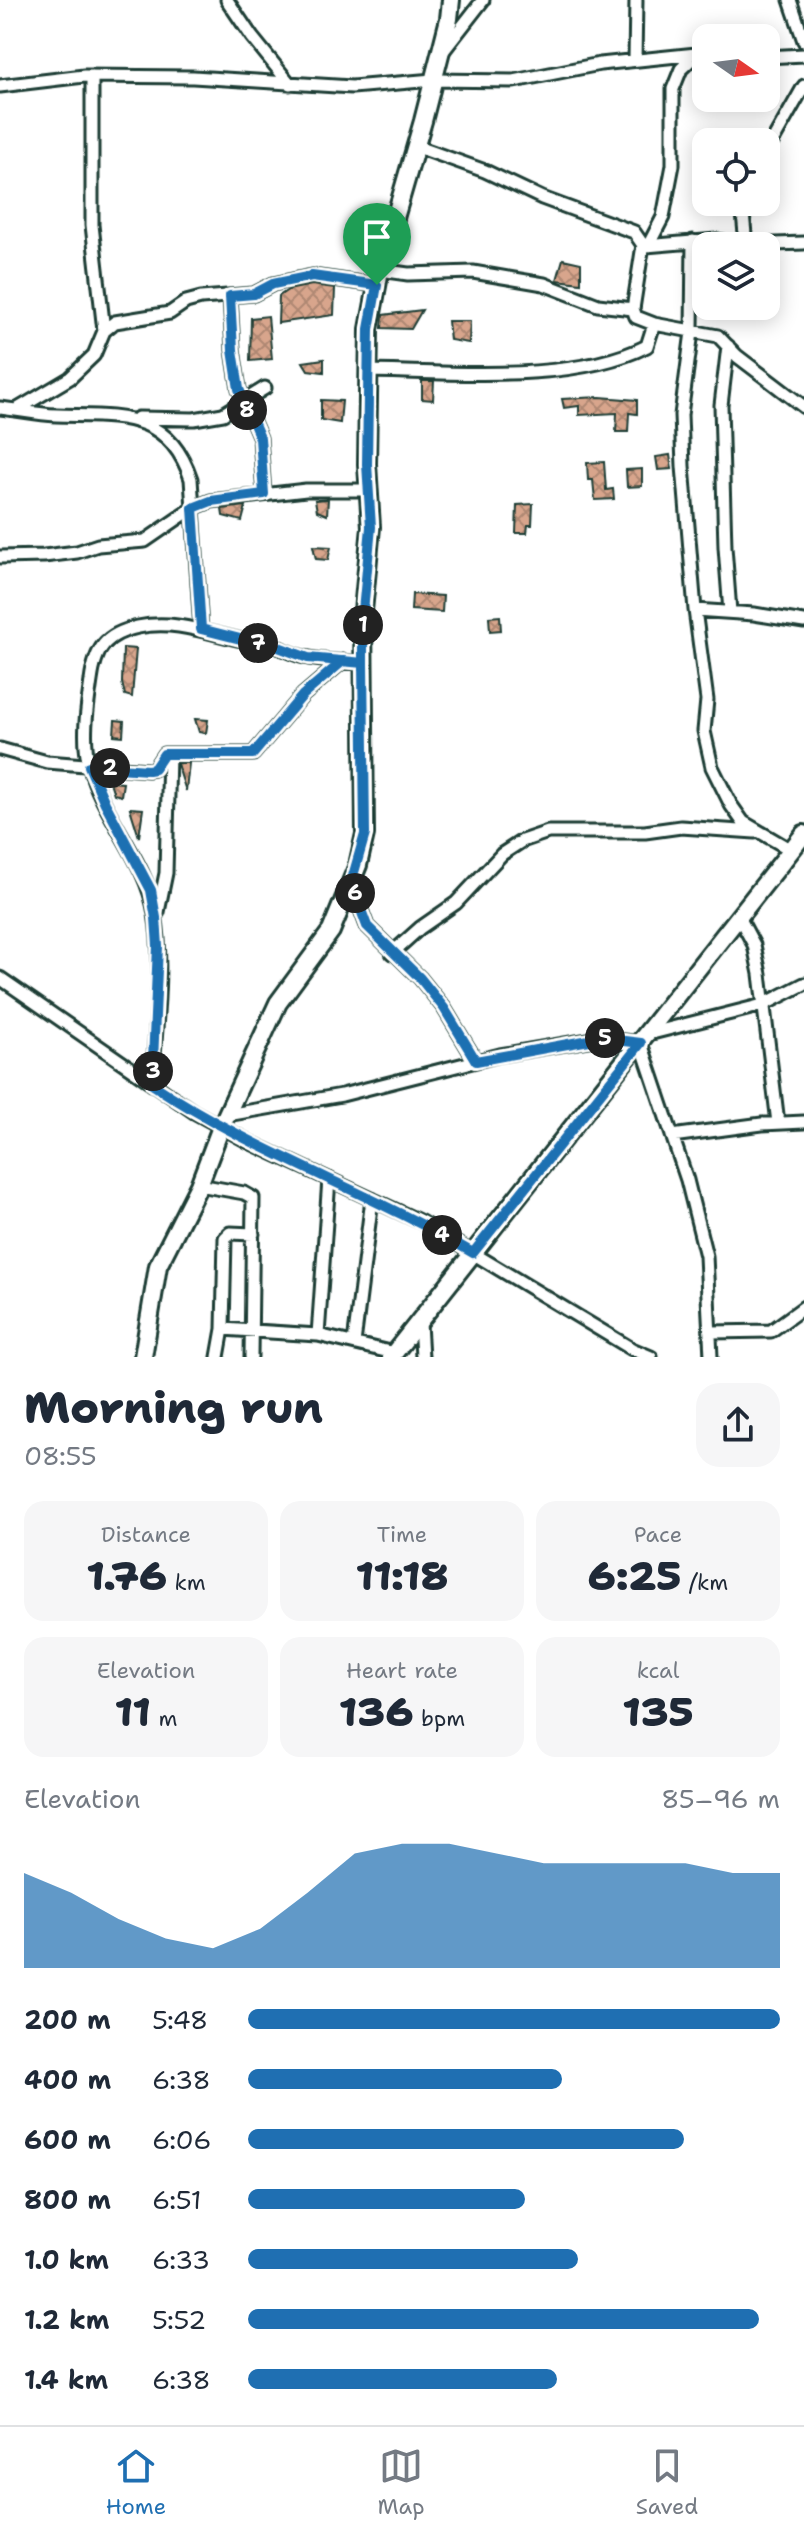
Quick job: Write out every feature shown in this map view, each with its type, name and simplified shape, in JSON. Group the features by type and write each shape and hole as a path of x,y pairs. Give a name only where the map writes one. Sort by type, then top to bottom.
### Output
{"street":[{"path":"227,0 290,84"},
{"path":"143,1357 158,1266 199,1185 224,1121 278,1003 331,931 351,883 365,834 363,611 371,527 369,329 378,278 433,80 451,0"},
{"path":"439,56 483,0"},
{"path":"635,60 636,0"},
{"path":"790,0 804,41"},
{"path":"0,86 59,77 92,76 193,77 352,87 433,80 514,81 600,64 692,54"},
{"path":"780,56 804,55"},
{"path":"692,61 681,69 673,89 673,165 663,217 646,246 633,309 636,317 654,324 718,336 804,407"},
{"path":"92,76 92,225 104,331"},
{"path":"780,128 804,86"},
{"path":"415,146 634,232 646,246"},
{"path":"646,246 692,241"},
{"path":"780,244 804,243"},
{"path":"16,410 70,378 94,355 104,331 115,322 170,313 186,302 201,298 254,294 273,284 312,276 378,278 473,272 544,284 598,305 633,309"},
{"path":"230,296 233,350 243,403 260,438 264,494"},
{"path":"692,320 681,415 695,610 707,700 704,731 712,767 743,822 791,850"},
{"path":"369,371 487,374 591,366 647,346 654,324"},
{"path":"728,346 721,405 730,612"},
{"path":"0,408 40,414 194,419 223,414 265,388"},
{"path":"131,417 150,427 179,450 191,479 201,629"},
{"path":"0,557 55,555 98,545 145,541 193,508 211,501 306,490 369,490"},
{"path":"695,610 804,622"},
{"path":"152,1084 158,946 151,890 105,803 89,766 86,746 87,707 92,671 100,645 116,634 137,627 166,624 273,645 308,658 363,663"},
{"path":"0,749 47,762 154,769 162,755 253,754 303,695 343,661"},
{"path":"156,918 166,873 169,754"},
{"path":"392,953 420,928 456,903 502,854 535,836 548,832 645,832 681,827 760,832"},
{"path":"223,1329 318,1335 393,1355 804,834"},
{"path":"351,883 367,926 420,978 444,1008 476,1061"},
{"path":"739,917 754,945 778,1123"},
{"path":"0,978 194,1112 224,1121 329,1179 421,1222 632,1349 651,1357"},
{"path":"224,1121 476,1061 600,1038 644,1039 763,1005 804,984"},
{"path":"644,1039 687,1180 706,1256 711,1357"},
{"path":"672,1136 804,1122"},
{"path":"318,1335 329,1179"},
{"path":"199,1185 251,1195 251,1357"},
{"path":"354,1343 372,1199"},
{"path":"218,1357 223,1329 225,1238 230,1233 253,1234"},
{"path":"711,1332 771,1331 804,1307"},
{"path":"420,1323 422,1357"}],"building":[{"path":"563,259 581,263 581,283 557,280"},
{"path":"312,285 335,288 334,315 278,323 279,296 288,290"},
{"path":"422,310 411,329 382,328 383,315"},
{"path":"268,316 272,359 250,361 251,318"},
{"path":"448,321 470,321 469,343 450,340"},
{"path":"324,359 324,372 308,370 303,362"},
{"path":"422,381 434,381 433,400 422,399"},
{"path":"600,397 637,400 637,414 629,413 628,432 616,432 617,413 579,415 579,406 564,408 562,399"},
{"path":"321,400 342,401 340,423 321,420"},
{"path":"670,455 672,469 658,470 656,457"},
{"path":"604,462 606,490 613,489 614,499 595,500 593,480 588,480 587,463"},
{"path":"642,469 642,486 627,487 626,470"},
{"path":"328,499 327,515 317,511 315,500"},
{"path":"533,504 532,525 528,525 527,533 516,533 517,505"},
{"path":"246,506 242,521 223,516 222,509"},
{"path":"313,546 331,547 328,560 316,559"},
{"path":"412,594 443,596 442,612 411,610"},
{"path":"500,616 501,630 490,631 489,617"},
{"path":"123,648 136,649 132,697 125,695 122,683"},
{"path":"195,719 208,720 206,733 199,732"},
{"path":"115,720 124,721 123,736 114,735"},
{"path":"189,763 186,791 177,764"},
{"path":"110,782 123,783 121,796 114,794"},
{"path":"130,808 143,809 139,837"}],"route":[{"path":"377,285 312,276 273,284 254,294 230,296 239,389 260,438 264,494 211,501 193,508 201,629 273,645 308,658 343,661 363,663 365,834 351,883 367,926 420,978 444,1008 476,1061 600,1038 641,1043 473,1253 421,1222 249,1142 194,1112 152,1084 158,946 151,890 89,766 148,770 157,766 164,754 253,754 303,695 343,661 363,663 363,611 371,527 367,464 369,329 377,285"}]}
